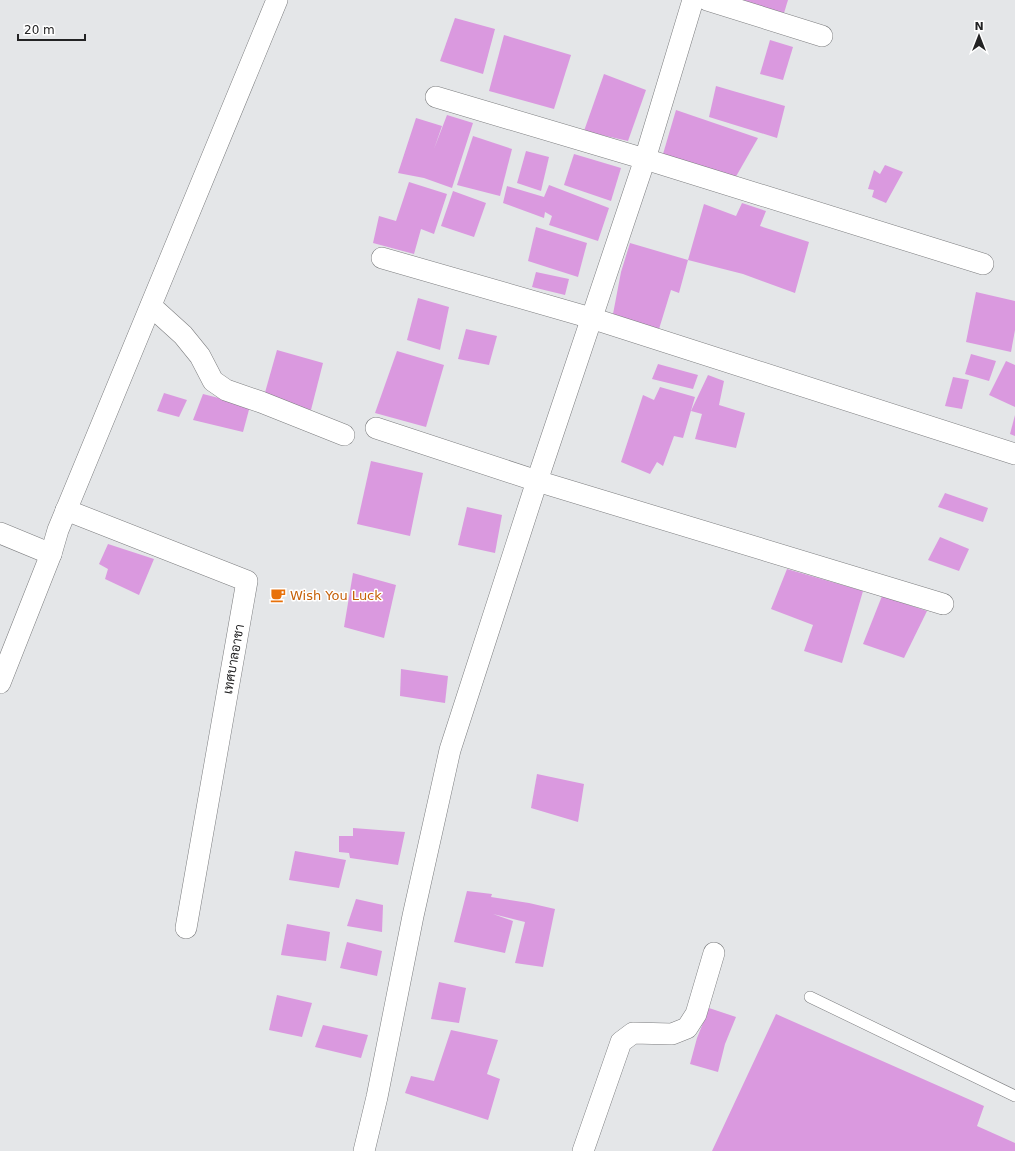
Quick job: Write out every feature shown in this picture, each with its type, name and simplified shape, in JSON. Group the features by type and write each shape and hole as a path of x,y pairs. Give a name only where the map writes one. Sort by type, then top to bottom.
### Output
{"street":[{"path":"0,683 51,554 66,510 277,0"},
{"path":"364,1151 377,1097 413,916 450,750 537,480 645,159 693,0"},
{"path":"707,0 822,36"},
{"path":"436,97 645,159 983,264"},
{"path":"382,258 591,318 1015,454"},
{"path":"151,306 183,334 200,356 213,381 226,390 261,402 344,435"},
{"path":"376,428 537,480 943,604"},
{"name":"เทศบาลอาชา","path":"66,510 247,581 186,928"},
{"path":"0,533 51,554"},
{"path":"582,1151 621,1042 633,1033 672,1034 687,1028 696,1014 714,954"}],"lane":[{"path":"810,997 1015,1096"}],"building":[{"path":"738,0 788,0 784,13"},
{"path":"455,18 495,29 483,74 440,61"},
{"path":"504,35 571,55 554,109 489,91"},
{"path":"770,40 793,47 783,80 760,74"},
{"path":"604,74 646,90 628,141 584,131"},
{"path":"716,86 785,106 777,138 709,117"},
{"path":"676,110 758,138 734,180 663,154"},
{"path":"447,115 473,123 452,188 424,178 398,173 416,118 442,126 434,149"},
{"path":"473,136 512,149 500,196 457,185"},
{"path":"526,151 549,157 541,191 517,183"},
{"path":"574,154 621,168 611,201 564,185"},
{"path":"885,165 903,172 886,203 872,197 874,190 868,189 874,170 880,174"},
{"path":"409,182 447,194 434,234 421,229 414,254 373,243 379,216 396,221"},
{"path":"549,185 609,208 598,241 549,225 552,216 545,212 544,218 503,203 507,186 544,197"},
{"path":"453,191 486,203 474,237 441,226"},
{"path":"742,203 766,211 760,226 809,242 795,293 743,274 688,260 704,204 736,216"},
{"path":"536,227 587,243 578,277 528,261"},
{"path":"630,243 688,260 679,293 671,290 659,329 613,314 621,272"},
{"path":"536,272 569,279 565,295 532,287"},
{"path":"976,292 1015,301 1015,330 1011,352 966,342"},
{"path":"418,298 449,307 440,350 407,340"},
{"path":"466,329 497,336 489,365 458,359"},
{"path":"277,350 323,363 311,410 264,396"},
{"path":"397,351 444,365 426,427 375,413"},
{"path":"971,354 996,361 989,381 965,374"},
{"path":"1006,361 1015,365 1015,407 989,395"},
{"path":"658,364 698,375 693,389 652,379"},
{"path":"708,375 724,381 719,405 745,413 736,448 695,439 702,414 691,411"},
{"path":"953,377 969,380 962,409 945,406"},
{"path":"660,387 695,397 683,438 674,436 663,466 657,462 650,474 621,462 643,395 654,400"},
{"path":"164,393 187,400 179,417 157,411"},
{"path":"203,394 250,406 243,432 193,420"},
{"path":"1015,415 1015,436 1010,434"},
{"path":"371,461 423,473 410,536 357,524"},
{"path":"945,493 988,508 983,522 938,507"},
{"path":"467,507 502,515 495,553 458,545"},
{"path":"940,537 969,549 959,571 928,560"},
{"path":"108,544 154,559 139,595 105,579 108,569 99,564"},
{"path":"787,569 863,591 842,663 804,651 813,625 771,609"},
{"path":"353,573 396,585 384,638 344,627"},
{"path":"882,596 927,611 904,658 863,644"},
{"path":"401,669 448,676 445,703 400,696"},
{"path":"537,774 584,784 578,822 531,808"},
{"path":"353,828 405,832 398,865 350,858 349,853 339,852 339,836 353,836"},
{"path":"295,851 346,860 339,888 289,880"},
{"path":"467,891 492,894 491,897 555,909 543,967 515,963 525,922 493,914 513,921 505,953 454,942"},
{"path":"356,899 383,905 382,932 347,926"},
{"path":"287,924 330,932 326,961 281,955"},
{"path":"347,942 382,951 377,976 340,968"},
{"path":"439,982 466,988 459,1023 431,1019"},
{"path":"277,995 312,1003 302,1037 269,1030"},
{"path":"709,1008 736,1017 725,1044 718,1072 690,1064 697,1038"},
{"path":"776,1014 984,1106 977,1126 1015,1143 1015,1151 712,1151"},
{"path":"323,1025 368,1035 361,1058 315,1047"},
{"path":"451,1030 498,1040 487,1074 500,1079 488,1120 405,1093 411,1076 434,1081"}],"place":[{"name":"Wish You Luck","path":"278,595"}]}
